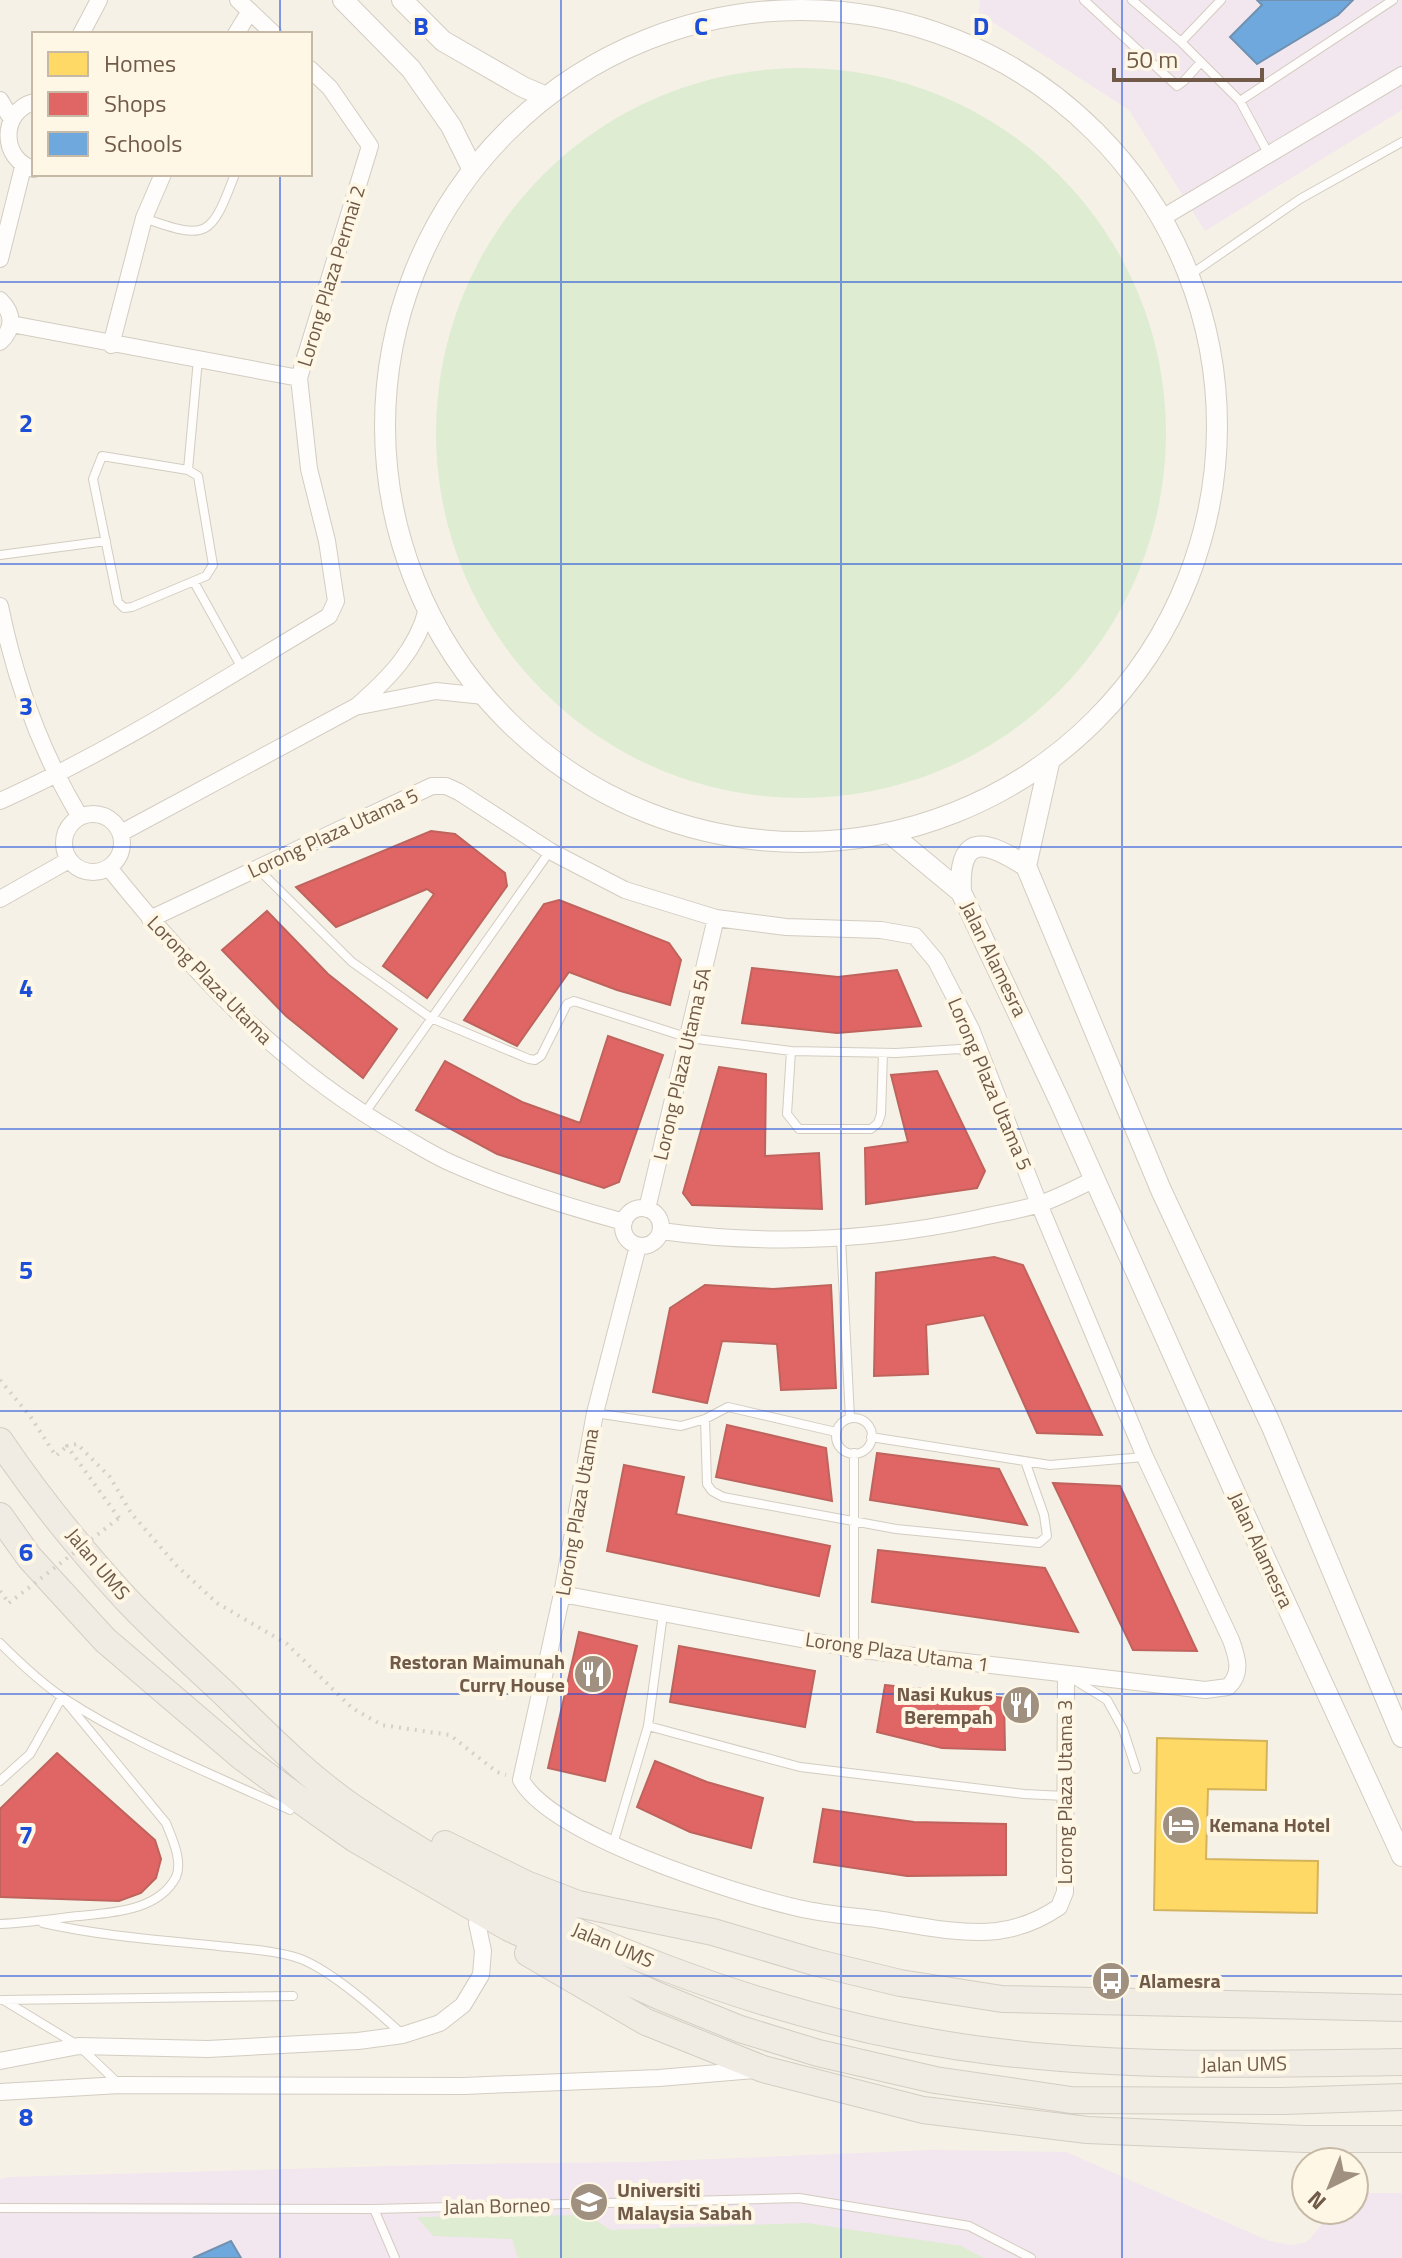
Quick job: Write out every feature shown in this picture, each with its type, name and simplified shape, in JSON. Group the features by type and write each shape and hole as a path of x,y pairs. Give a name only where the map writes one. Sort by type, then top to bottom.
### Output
{"highway":[{"name":"Jalan UMS","path":"0,1441 22,1473 127,1599 304,1770 393,1833 543,1916 659,1964 779,2007 882,2033 998,2052 1196,2065 1402,2062"},
{"name":"Jalan UMS","path":"0,1516 29,1557 105,1640 242,1757 355,1839 509,1928 661,1997 740,2029 818,2053 935,2080 1071,2100 1283,2101 1402,2097"},
{"path":"242,1757 290,1810 362,1857 646,2022 763,2069 923,2110 1087,2130 1304,2139 1402,2139"},
{"path":"304,1770 349,1790 458,1852 578,1904 713,1932 900,1983 1002,1999 1390,2007 1402,1987"}],"street":[{"path":"82,32 99,0"},
{"path":"343,0 411,69 451,126 472,168"},
{"path":"402,0 443,41 544,96"},
{"path":"237,32 244,5 272,32"},
{"path":"791,9 880,17 965,43 1042,87 1108,146 1162,218 1202,311 1218,412 1210,513 1178,608 1123,694 1049,763 1000,794 947,818 891,834 817,843 742,839 669,821 600,790 538,748 484,696 453,654 427,609 391,498 386,382 414,268 472,168 510,126 544,96 619,49 703,20 791,9"},
{"name":"Lorong Plaza Permai 2","path":"0,801 55,776 242,668 329,616 336,601 327,541 309,469 299,378 370,146 330,88 312,71"},
{"path":"1162,218 1402,75"},
{"path":"0,100 9,115"},
{"path":"0,259 28,168 7,153 2,134 9,115 16,108 32,103"},
{"path":"111,345 144,218 162,176"},
{"path":"0,300 10,313 11,324 9,332 0,342"},
{"path":"11,324 299,378"},
{"path":"0,606 27,705 55,776 80,817"},
{"path":"121,833 357,706 383,684 406,655 421,632 427,609"},
{"path":"357,706 436,691 484,696"},
{"path":"1049,763 1026,866 1161,1190 1272,1427 1402,1737"},
{"name":"Lorong Plaza Utama 5","path":"150,919 432,786 446,786 550,851 625,890 716,918 786,927 881,930 915,936 936,961 971,1029 1039,1204 1145,1457 1231,1640 1238,1665 1233,1683"},
{"path":"99,814 108,818 121,833 121,853 109,868 101,872 83,871 69,860 65,851 66,831 80,817 99,814"},
{"path":"891,834 961,892"},
{"name":"Jalan Alamesra","path":"1026,866 1002,851 986,845 977,846 969,853 960,875 961,892 994,956 1251,1529 1402,1856"},
{"path":"0,899 69,860"},
{"name":"Lorong Plaza Utama","path":"109,868 224,1001 288,1060 364,1114 448,1162 546,1201 624,1222"},
{"name":"Lorong Plaza Utama 5A","path":"647,1209 716,918"},
{"path":"661,1231 713,1238 841,1239 916,1231 1039,1204 1095,1179"},
{"path":"647,1209 657,1214 662,1225 660,1237 651,1245 638,1246 628,1240 624,1222 635,1210 647,1209"},
{"name":"Lorong Plaza Utama","path":"521,1780 562,1594 595,1413 638,1246"},
{"name":"Lorong Plaza Utama 1","path":"562,1594 854,1649 1205,1690 1228,1687 1233,1683"},
{"name":"Lorong Plaza Utama 3","path":"521,1780 528,1793 581,1829 613,1844 660,1865 799,1908 948,1930 995,1931 1019,1927 1059,1907 1065,1892 1066,1674"},
{"path":"0,2061 79,2046 208,2049 358,2041 403,2035 440,2023 463,2005 481,1975 483,1951 477,1923"},
{"path":"0,2092 120,2085 464,2086 659,2078 763,2069"}],"lane":[{"path":"1084,0 1177,86 1201,62"},
{"path":"1132,0 1181,42 1240,101 1268,153"},
{"path":"1181,42 1221,0"},
{"path":"1240,101 1393,0"},
{"path":"1187,277 1300,199 1402,142"},
{"path":"144,218 184,231 203,231 213,225 217,218 234,176"},
{"path":"188,470 198,358"},
{"path":"102,456 188,470 198,476 213,565 206,576 124,608 118,602 106,541 93,479 102,456"},
{"path":"0,555 106,541"},
{"path":"194,582 242,668"},
{"path":"364,1114 550,851"},
{"path":"257,869 352,962 431,1018 535,1060 541,1056 570,1001 689,1038 791,1051 883,1053 960,1049 971,1054 986,1068"},
{"path":"791,1051 787,1114 799,1129 871,1129 878,1123 883,1053"},
{"path":"841,1239 850,1418"},
{"path":"595,1413 681,1426 705,1419 728,1407 836,1432"},
{"path":"850,1418 863,1420 871,1437 868,1447 854,1453 840,1447 836,1432 841,1423 850,1418"},
{"path":"705,1419 707,1484 723,1497 854,1522 1039,1543 1047,1536 1044,1515 1025,1461"},
{"path":"871,1437 1053,1465 1145,1457"},
{"path":"854,1453 854,1649"},
{"path":"613,1844 648,1726 663,1614"},
{"path":"0,1643 29,1672 106,1724 290,1810"},
{"path":"1066,1674 1107,1700 1123,1729 1136,1769"},
{"path":"0,1781 30,1754 62,1697"},
{"path":"0,1924 120,1912 147,1903 165,1891 177,1875 176,1847 166,1823 62,1697"},
{"path":"648,1726 800,1767 1024,1794 1065,1796"},
{"path":"34,1921 81,1932 264,1951 299,1958 322,1970 403,2035"},
{"path":"1,1999 293,1996"},
{"path":"1,1999 79,2046 120,2085"},
{"name":"Jalan Borneo","path":"0,2208 374,2209 799,2198 969,2226 1031,2258"},
{"path":"374,2209 395,2258"}],"path":[{"path":"0,1380 30,1416 56,1456 67,1446 77,1444 110,1477 131,1513 177,1566 217,1603 287,1644 352,1708 382,1725 450,1735 497,1772 521,1780"},
{"path":"0,1591 9,1603 119,1518 67,1446"}],"shaded area":[{"path":"980,0 1402,0 1402,110 1205,231 1129,110 979,13"},
{"name":"Universiti Malaysia Sabah","path":"932,2150 1066,2152 1269,2241 1291,2245 1304,2243 1320,2226 1370,2226 1370,2193 1402,2193 1402,2258 0,2258 0,2179 9,2177 640,2162"}],"green space":[{"path":"801,68 837,69 872,75 941,95 1004,129 1033,150 1059,175 1084,201 1105,230 1139,293 1159,362 1165,397 1165,469 1159,504 1139,573 1105,636 1084,665 1059,691 1033,716 1004,737 941,771 872,791 837,797 801,798 765,797 730,791 661,771 598,737 569,716 543,691 518,665 497,636 463,573 443,504 437,469 436,433 437,397 443,362 463,293 497,230 518,201 543,175 569,150 598,129 661,95 730,75 765,69"},
{"path":"587,2215 611,2230 807,2223 961,2246 984,2258 518,2258 512,2239 433,2236 417,2217"}],"building: Homes":[{"name":"Kemana Hotel","path":"1157,1738 1267,1741 1266,1790 1208,1789 1206,1859 1318,1861 1317,1913 1154,1910"}],"building: Shops":[{"path":"431,831 455,834 505,873 507,886 427,998 383,966 434,894 427,889 336,927 296,887"},
{"path":"559,900 669,943 681,960 670,1005 569,972 517,1046 464,1020 544,904"},
{"path":"267,911 328,974 397,1029 363,1078 286,1016 222,950"},
{"path":"752,968 838,977 897,970 921,1026 837,1033 742,1023"},
{"path":"608,1036 663,1055 619,1182 604,1188 497,1154 416,1110 445,1061 522,1102 580,1123"},
{"path":"719,1067 766,1074 765,1156 819,1153 822,1209 692,1205 683,1193"},
{"path":"937,1071 985,1171 977,1188 866,1204 865,1148 908,1142 891,1075"},
{"path":"994,1257 1023,1265 1102,1435 1037,1433 984,1315 926,1325 928,1374 874,1376 876,1273"},
{"path":"705,1285 773,1289 831,1285 836,1388 781,1390 777,1344 722,1341 707,1403 653,1392 670,1308"},
{"path":"727,1425 826,1448 832,1501 716,1477"},
{"path":"877,1453 999,1469 1027,1525 870,1500"},
{"path":"624,1465 684,1477 676,1514 830,1546 819,1596 607,1551"},
{"path":"1053,1483 1120,1486 1197,1651 1133,1650"},
{"path":"878,1550 1045,1568 1078,1632 872,1602"},
{"path":"579,1632 637,1646 605,1781 548,1768"},
{"path":"679,1646 815,1671 805,1727 670,1702"},
{"path":"885,1685 1004,1698 1005,1750 942,1748 877,1732"},
{"path":"57,1753 155,1840 161,1859 156,1878 141,1893 119,1901 0,1897 0,1809"},
{"path":"655,1761 707,1782 763,1798 751,1848 690,1832 637,1807"},
{"path":"823,1809 914,1822 1006,1824 1006,1875 907,1876 814,1862"}],"building: Schools":[{"path":"1257,0 1353,0 1338,15 1257,64 1230,37 1262,5"},
{"path":"231,2241 241,2258 193,2258"}],"place":[{"name":"Restoran Maimunah Curry House","path":"593,1674"},
{"name":"Nasi Kukus Berempah","path":"1021,1705"},
{"name":"Kemana Hotel","path":"1181,1825"},
{"name":"Alamesra","path":"1111,1981"},
{"name":"Universiti Malaysia Sabah","path":"589,2202"}]}
